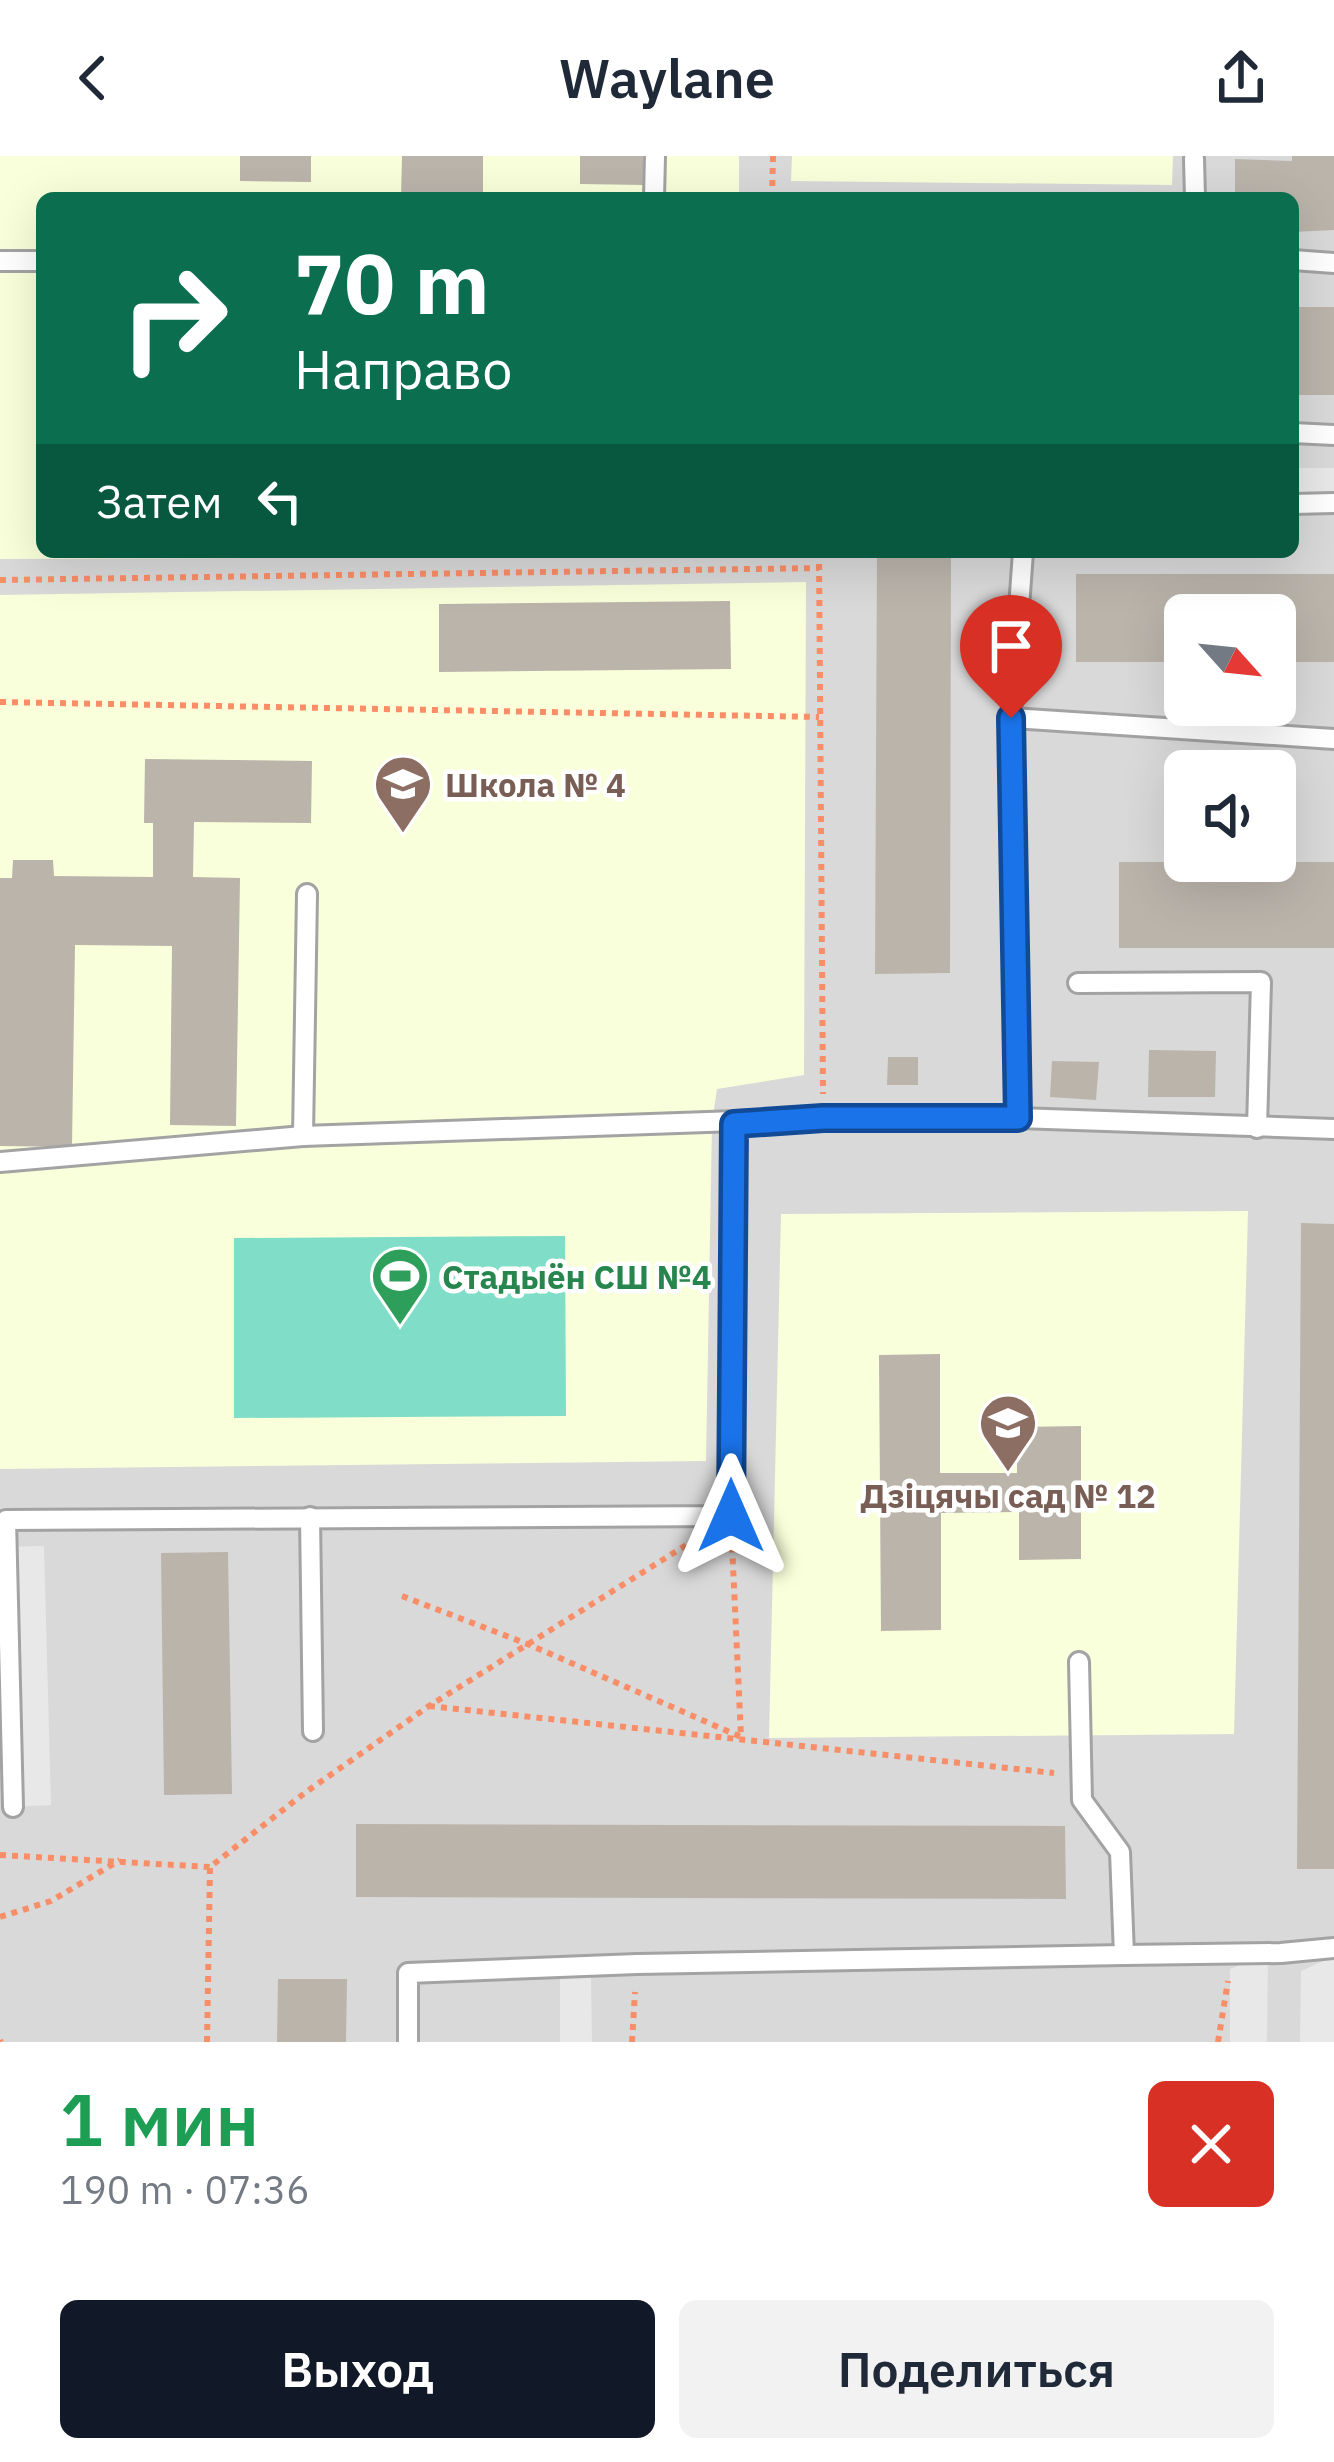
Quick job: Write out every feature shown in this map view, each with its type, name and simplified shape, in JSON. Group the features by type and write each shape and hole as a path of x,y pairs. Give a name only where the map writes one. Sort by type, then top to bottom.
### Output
{"lane":[{"path":"654,192 655,156"},
{"path":"1194,159 1195,192"},
{"path":"1299,260 1334,263"},
{"path":"0,261 36,261"},
{"path":"1299,433 1334,435"},
{"path":"1299,504 1334,503"},
{"path":"1018,1118 1011,718 1024,558"},
{"path":"1011,718 1334,739"},
{"path":"303,1136 308,894"},
{"path":"1078,982 1261,982 1257,1128"},
{"path":"0,1162 303,1136 823,1118 1018,1118 1334,1129"},
{"path":"13,1807 6,1520 731,1516 734,1124"},
{"path":"310,1517 313,1731"},
{"path":"1079,1662 1082,1800 1120,1852 1124,1955"},
{"path":"408,2042 408,1973 1334,1948"}],"path":[{"path":"772,156 772,192"},
{"path":"819,558 823,1118"},
{"path":"0,580 819,568"},
{"path":"0,702 819,718"},
{"path":"731,1516 741,1737"},
{"path":"0,1855 210,1867 306,1792 430,1706 691,1542"},
{"path":"402,1596 530,1645 741,1737"},
{"path":"430,1706 1082,1776"},
{"path":"0,1917 51,1900 120,1860"},
{"path":"207,2042 210,1867"},
{"path":"1218,2042 1231,1954"},
{"path":"632,2042 637,1964"}],"shaded area":[{"path":"0,156 1334,156 1334,2042 0,2042"},
{"path":"0,156 739,156 739,192 36,192 36,558 269,558 0,559"},
{"path":"792,156 1173,156 1172,185 791,181"},
{"path":"1299,468 1334,468 1334,492 1299,492"},
{"name":"Школа № 4","path":"806,582 804,1075 717,1089 712,1123 706,1461 0,1469 0,595"},
{"name":"Дзіцячы сад № 12","path":"1248,1211 1234,1734 769,1738 781,1214"},
{"name":"Стадыён СШ №4","path":"565,1236 566,1416 234,1418 234,1238"},
{"path":"44,1546 51,1805 13,1807 6,1547"},
{"path":"1268,1953 1267,2042 1230,2042 1230,1969"},
{"path":"1334,1956 1334,2042 1300,2042 1301,1971"},
{"path":"591,1977 592,2042 560,2042 560,1978"}],"building":[{"path":"240,156 311,156 311,182 240,181"},
{"path":"402,156 483,156 483,192 401,192"},
{"path":"580,156 646,156 646,185 580,184"},
{"path":"1292,156 1334,156 1334,230 1299,232 1299,192 1235,192 1235,159 1292,161"},
{"path":"1299,307 1334,307 1334,395 1299,395"},
{"path":"877,558 951,558 950,973 875,974"},
{"path":"1076,574 1334,574 1334,662 1296,662 1296,594 1164,594 1164,662 1076,662"},
{"path":"730,601 731,669 439,672 439,604"},
{"path":"145,759 312,761 311,823 194,822 193,877 240,878 236,1126 170,1125 172,946 75,945 72,1147 0,1146 0,878 12,878 13,860 53,860 54,876 153,877 153,823 144,823"},
{"path":"1119,862 1164,862 1164,882 1296,882 1296,862 1334,862 1334,948 1119,948"},
{"path":"1149,1050 1216,1051 1215,1097 1148,1097"},
{"path":"888,1057 918,1057 918,1085 887,1085"},
{"path":"1052,1061 1099,1062 1096,1100 1050,1097"},
{"path":"1301,1223 1334,1224 1334,1869 1297,1869"},
{"path":"940,1354 940,1473 1017,1473 1017,1427 1081,1426 1081,1559 1019,1560 1019,1512 941,1513 941,1630 881,1631 879,1355"},
{"path":"228,1552 232,1794 164,1795 161,1553"},
{"path":"356,1824 1065,1826 1066,1899 356,1897"},
{"path":"278,1979 347,1979 346,2042 277,2042"}],"place":[{"name":"Школа № 4","path":"403,835"},
{"name":"Стадыён СШ №4","path":"400,1327"},
{"name":"Дзіцячы сад № 12","path":"1008,1474"}],"route":[{"path":"731,1516 734,1124 823,1118 1018,1118 1011,718"}]}
